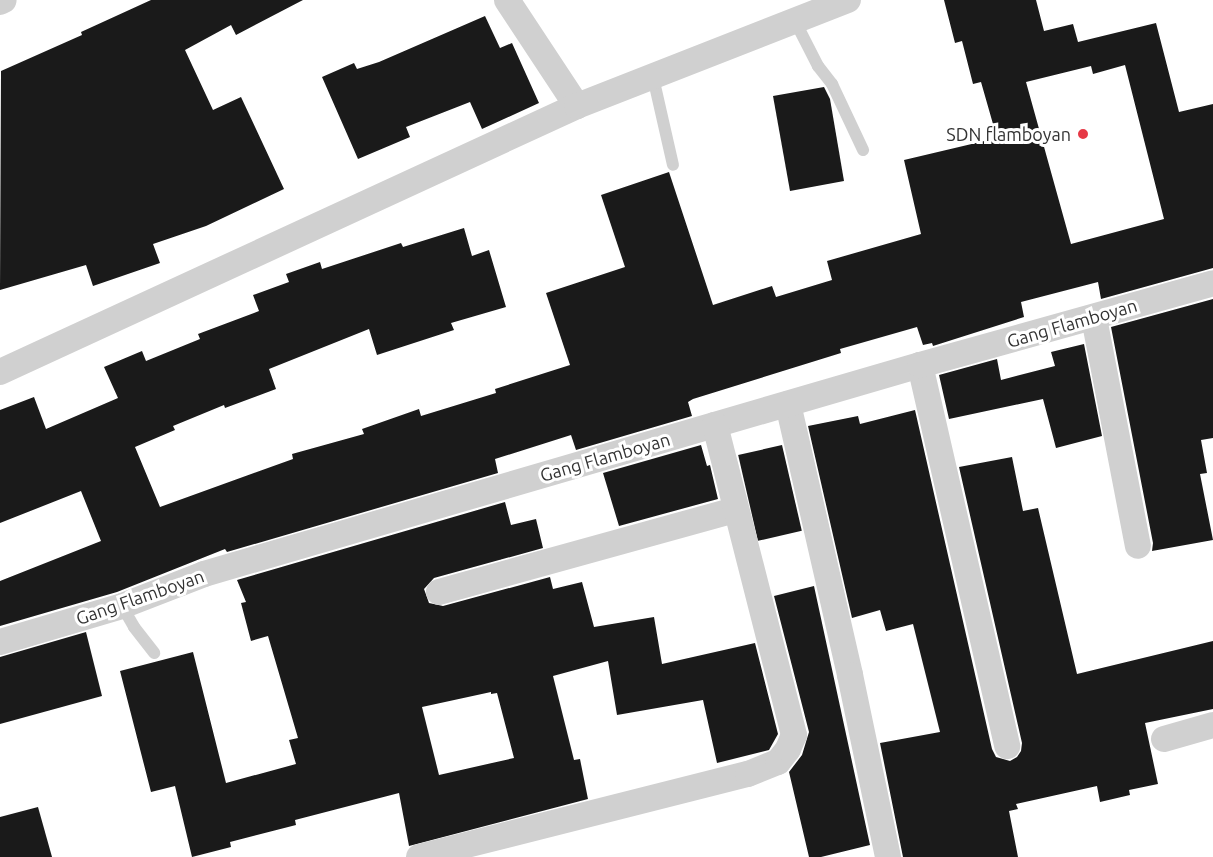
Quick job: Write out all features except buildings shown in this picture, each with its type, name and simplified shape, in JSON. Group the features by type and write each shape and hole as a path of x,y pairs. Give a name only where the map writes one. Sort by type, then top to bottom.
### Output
{"street":[{"path":"507,0 577,106"},
{"path":"0,372 192,281 348,213 577,106 848,0"},
{"name":"Gang Flamboyan","path":"0,642 123,606 204,574 920,365 1213,283"},
{"path":"1094,318 1138,546"},
{"path":"920,365 1007,746"},
{"path":"788,404 850,675 888,857"},
{"path":"419,857 748,774 778,762 794,735 734,510 715,425"},
{"path":"439,592 734,510"},
{"path":"1164,739 1213,725"}],"lane":[{"path":"795,21 818,66 832,84 863,150"},
{"path":"653,77 674,165"},
{"path":"123,606 134,627 154,653"}],"place":[{"name":"SDN flamboyan","path":"1083,134"}]}
